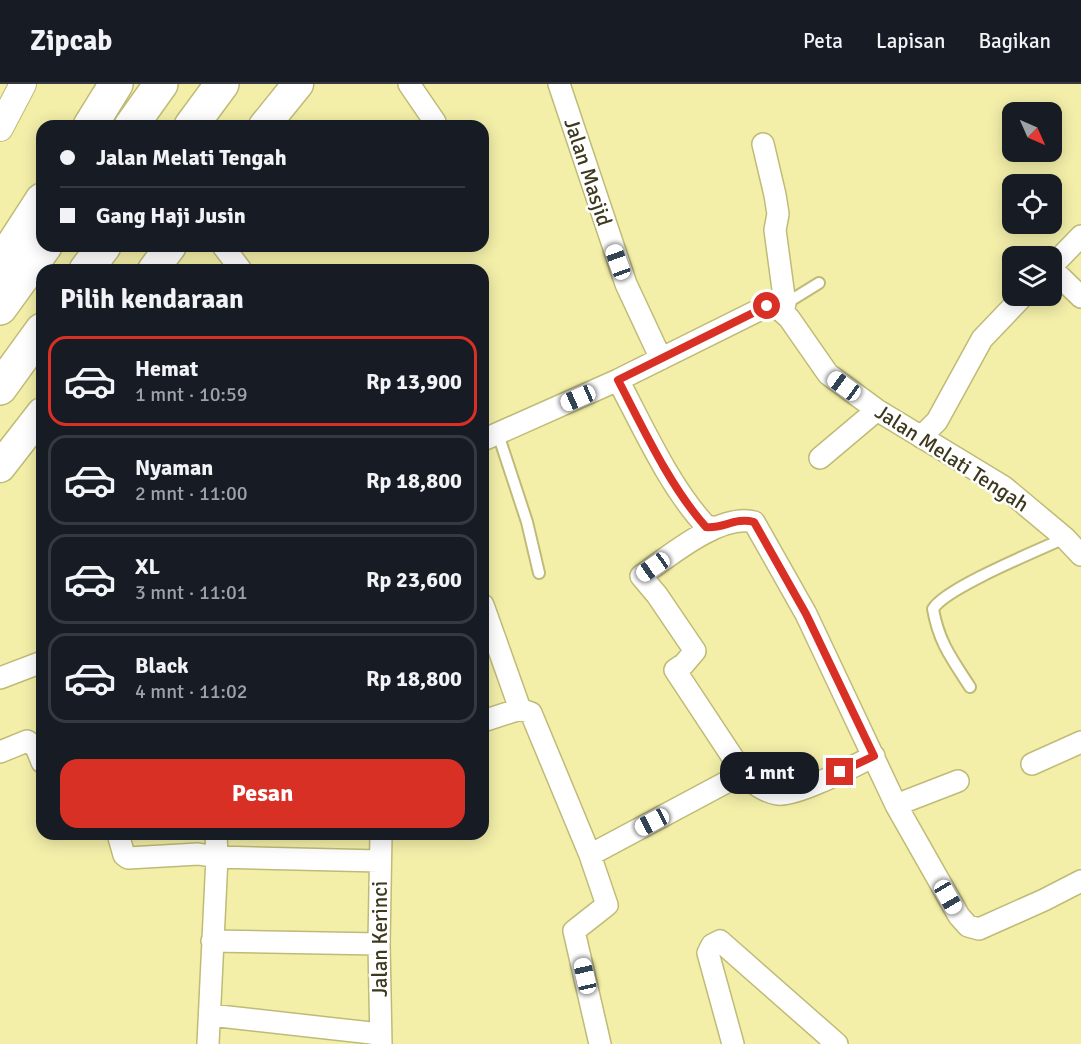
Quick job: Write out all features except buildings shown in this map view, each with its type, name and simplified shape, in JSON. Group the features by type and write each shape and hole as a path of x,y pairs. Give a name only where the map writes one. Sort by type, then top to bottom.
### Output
{"highway":[{"path":"94,120 116,84"},
{"path":"135,120 161,84"},
{"path":"0,264 36,209"},
{"path":"0,308 41,252"},
{"path":"0,388 36,338"}],"main road":[{"path":"269,120 298,84"},
{"path":"0,467 36,421"}],"street":[{"path":"0,128 23,84"},
{"path":"409,84 434,120"},
{"name":"Jalan Masjid","path":"558,84 626,284 661,360"},
{"path":"491,437 661,360 767,306 782,307 775,230 778,214 763,144"},
{"path":"1062,257 1081,236"},
{"path":"1062,278 1081,297"},
{"path":"921,437 937,421 982,339 1013,306"},
{"name":"Jalan Melati Tengah","path":"782,307 828,374 877,410 1004,488 1065,538 1081,555"},
{"path":"618,380 651,444 688,504 706,527 713,528"},
{"path":"820,458 877,410"},
{"path":"874,756 824,781 781,795 767,792 745,776 675,670 684,664 694,651 657,595 641,576 713,528 733,521 754,522 806,614 874,756 896,805 959,916 974,929 979,929 1081,881"},
{"path":"489,622 520,709"},
{"path":"0,678 36,664"},
{"path":"489,719 520,709 531,713 590,855 607,905 574,931 600,1044"},
{"path":"0,752 27,741 32,742 36,747"},
{"path":"1032,764 1081,742"},
{"path":"590,855 736,777 745,776"},
{"path":"896,805 958,781"},
{"path":"120,840 124,855 128,858 198,854 217,857 380,861"},
{"path":"208,1044 216,840"},
{"name":"Jalan Kerinci","path":"380,1039 381,840"},
{"path":"212,941 379,944"},
{"path":"733,1044 708,953 712,945 720,941 830,1042"},
{"path":"210,1015 380,1039"},
{"path":"361,1044 380,1039"}],"lane":[{"path":"782,307 819,283"},
{"path":"491,437 527,522 539,573"},
{"path":"970,687 937,632 933,609 936,603 966,585 1065,538"}],"route":[{"path":"767,306 618,380 651,444 688,504 706,527 713,528 733,521 754,522 806,614 874,756 840,772"}]}
